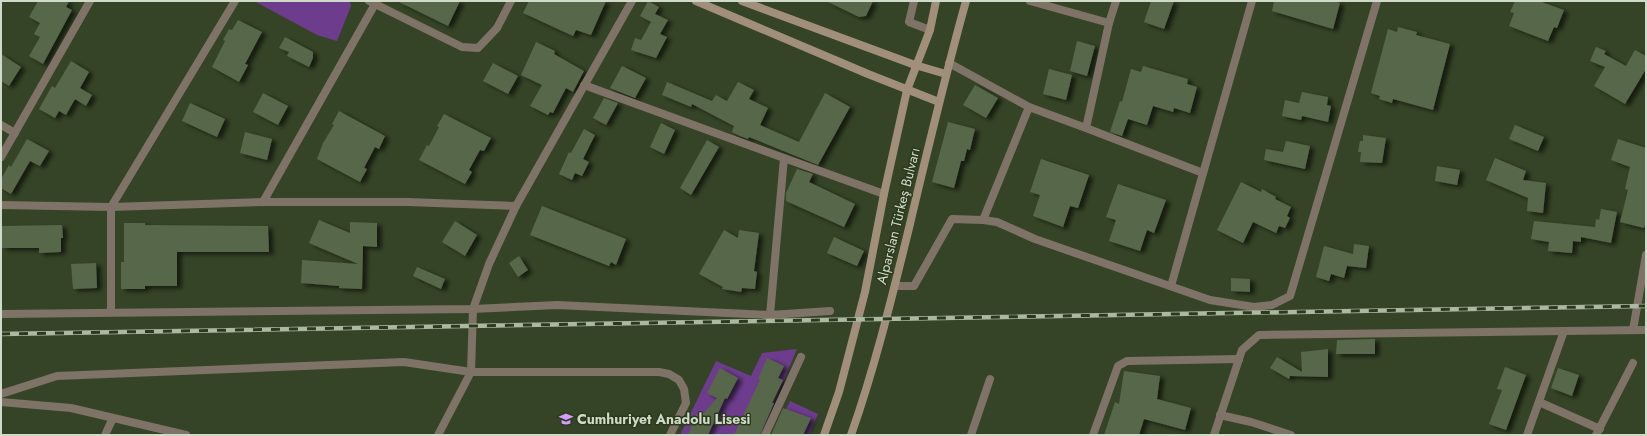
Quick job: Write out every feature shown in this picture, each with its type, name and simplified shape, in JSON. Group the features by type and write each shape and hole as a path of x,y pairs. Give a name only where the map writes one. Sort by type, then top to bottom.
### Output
{"main road":[{"path":"696,1 907,90 939,102"},
{"path":"742,1 915,65 946,74"},
{"name":"Alparslan Türkeş Bulvarı","path":"824,435 839,392 865,292 884,194 907,90 915,65 930,30 936,1"},
{"name":"Alparslan Türkeş Bulvarı","path":"851,435 868,387 895,286 939,102 966,1"}],"street":[{"path":"1,157 90,1"},
{"path":"111,312 111,207 235,1"},
{"path":"263,202 372,3 462,47 478,48 497,28 511,1"},
{"path":"438,435 471,372 473,309 489,264 516,206 632,1"},
{"path":"914,1 908,22 930,30"},
{"path":"1030,1 1109,23"},
{"path":"1086,128 1109,23 1116,1"},
{"path":"1171,286 1252,1"},
{"path":"895,286 914,286 952,219 997,222 1035,239 1089,256 1210,300 1254,307 1272,305 1290,296 1377,1"},
{"path":"949,63 1030,107 1204,173"},
{"path":"584,85 884,194"},
{"path":"983,220 1030,107"},
{"path":"1,125 15,133"},
{"path":"770,315 784,158"},
{"path":"1,205 111,207 263,202 408,202 516,206"},
{"path":"1633,330 1646,255"},
{"path":"1,314 473,309 557,304 770,315 830,311"},
{"path":"1214,435 1242,350 1259,335 1646,330"},
{"path":"1527,435 1564,331"},
{"path":"765,435 801,357"},
{"path":"1093,435 1118,366 1127,362 1239,359"},
{"path":"1,394 57,376 404,362 471,372 669,374 679,380 684,389 686,403 670,435"},
{"path":"1539,402 1598,432 1633,363"},
{"path":"971,435 990,379"},
{"path":"1,402 71,408 186,435"},
{"path":"1220,415 1251,422 1291,435"},
{"path":"105,435 113,418"}],"shaded area":[{"path":"254,1 350,1 351,6 337,41 317,35"},
{"path":"797,349 761,435 680,435 716,361 751,376 762,353"},
{"path":"790,401 818,414 809,435 774,435"}],"building":[{"path":"38,1 69,1 66,7 72,10 43,64 29,56 40,37 34,34 40,23 29,17"},
{"path":"397,1 460,1 448,26"},
{"path":"529,1 606,1 591,35 576,30 573,36 523,13"},
{"path":"648,1 659,7 655,14 668,20 660,34 667,37 656,58 631,50 635,38 641,40 651,22 640,16"},
{"path":"826,1 873,1 866,16 859,17"},
{"path":"1151,1 1174,1 1164,29 1144,22"},
{"path":"1274,1 1334,1 1340,3 1333,29 1272,11"},
{"path":"1515,1 1539,1 1564,10 1557,28 1554,27 1548,41 1509,26 1514,13 1510,12"},
{"path":"238,20 262,32 245,64 248,65 239,82 212,67 225,41 223,40 229,29 232,30"},
{"path":"1398,27 1417,32 1416,35 1450,44 1433,110 1393,99 1392,103 1379,99 1380,96 1371,93 1388,29 1397,32"},
{"path":"285,37 313,52 313,58 309,67 287,56 289,52 279,48"},
{"path":"1077,41 1095,46 1087,76 1070,71"},
{"path":"536,42 555,51 554,54 584,71 573,92 566,88 553,113 550,112 548,115 530,106 542,85 521,75"},
{"path":"1596,47 1606,51 1604,54 1626,66 1635,50 1646,56 1646,69 1625,104 1594,86 1605,67 1590,61"},
{"path":"1,54 21,67 9,86 1,81"},
{"path":"71,61 89,72 80,88 92,95 86,106 75,99 66,115 59,111 55,118 39,109 52,86 55,88"},
{"path":"493,63 518,76 508,94 483,81"},
{"path":"622,66 646,78 635,98 610,88"},
{"path":"1143,66 1188,79 1187,84 1197,87 1190,113 1174,108 1173,112 1153,106 1147,125 1128,119 1122,136 1110,132 1120,101 1122,102 1131,69 1141,72"},
{"path":"1049,69 1072,75 1066,100 1043,94"},
{"path":"667,82 712,101 716,95 727,101 738,82 754,90 749,99 768,108 760,125 799,142 825,93 850,107 818,165 749,137 748,139 740,136 732,132 734,126 692,104 691,107 662,95"},
{"path":"975,85 998,98 986,118 963,105"},
{"path":"1302,92 1328,97 1327,105 1331,106 1328,122 1302,116 1301,120 1282,116 1285,100 1299,103"},
{"path":"263,93 288,106 278,125 253,112"},
{"path":"604,98 618,103 606,125 593,118"},
{"path":"190,103 225,119 217,137 182,121"},
{"path":"339,111 385,136 379,149 375,147 364,168 367,169 360,182 317,159 323,143 334,125 332,124"},
{"path":"444,114 491,138 484,151 480,150 469,170 472,172 465,184 419,160 427,145 429,146 439,127 437,126"},
{"path":"948,122 975,129 970,150 967,149 964,161 961,161 954,188 932,182"},
{"path":"661,123 675,130 664,154 650,147"},
{"path":"1515,125 1544,137 1538,151 1509,139"},
{"path":"584,129 595,135 583,159 589,162 582,176 575,173 572,180 559,174 569,152 571,153"},
{"path":"245,132 272,139 267,160 240,153"},
{"path":"1363,135 1386,138 1382,163 1360,162 1361,152 1358,152 1360,141 1363,141"},
{"path":"27,139 49,151 40,166 30,161 11,194 1,188 1,179 9,165 11,167"},
{"path":"1618,139 1646,148 1646,221 1644,228 1620,222 1628,190 1625,189 1630,167 1611,160"},
{"path":"707,140 719,147 691,195 680,188"},
{"path":"1286,141 1310,146 1305,169 1264,160 1266,149 1283,152"},
{"path":"1495,158 1526,171 1523,180 1546,183 1543,213 1527,211 1528,198 1486,180"},
{"path":"1041,159 1089,175 1078,208 1070,206 1063,227 1033,216 1040,195 1030,192"},
{"path":"1437,166 1460,170 1457,185 1435,181"},
{"path":"797,169 813,174 809,182 855,204 844,227 786,201 786,193"},
{"path":"1241,182 1261,192 1262,189 1276,197 1275,199 1291,207 1287,216 1290,218 1285,228 1279,226 1276,233 1253,222 1243,243 1217,230"},
{"path":"1118,184 1166,200 1154,233 1147,230 1140,251 1109,241 1116,220 1106,217"},
{"path":"542,206 626,239 616,265 611,262 609,266 530,235"},
{"path":"1601,209 1617,212 1611,243 1581,237 1581,242 1573,241 1572,253 1548,251 1549,242 1531,239 1534,221 1595,227 1596,219 1599,220"},
{"path":"319,220 350,233 350,222 377,223 377,247 363,246 362,289 339,288 339,286 301,283 302,260 358,264 309,243"},
{"path":"455,221 477,235 465,256 442,242"},
{"path":"124,223 145,223 145,225 268,226 269,252 177,252 177,286 145,286 145,289 121,289 121,262 124,262"},
{"path":"62,225 63,238 61,238 61,252 39,253 39,248 2,248 2,226"},
{"path":"724,230 738,238 739,230 759,233 754,271 757,272 755,289 742,288 741,292 722,289 723,287 699,274"},
{"path":"834,237 864,251 857,266 827,253"},
{"path":"1354,244 1369,246 1366,268 1347,266 1344,278 1331,274 1329,281 1316,277 1324,246 1353,254"},
{"path":"519,256 528,270 518,277 509,263"},
{"path":"96,263 97,288 73,289 71,264"},
{"path":"417,267 445,279 441,289 413,276"},
{"path":"1231,278 1250,279 1250,292 1231,291"},
{"path":"1375,339 1375,354 1336,354 1337,340"},
{"path":"1328,349 1328,377 1290,376 1289,379 1270,368 1277,357 1302,372 1301,352"},
{"path":"767,358 784,366 778,378 783,380 772,403 774,403 760,435 734,435 760,380 758,379"},
{"path":"1505,367 1526,375 1506,430 1489,424 1502,390 1497,389"},
{"path":"720,368 738,378 727,399 725,398 708,435 688,435 696,415 704,413 717,398 707,393"},
{"path":"1558,368 1579,375 1572,396 1551,388"},
{"path":"1124,371 1160,376 1157,399 1191,408 1185,430 1144,419 1139,435 1104,435 1115,402 1119,404"},
{"path":"783,408 811,418 803,435 771,435"}],"railway":[{"path":"1,334 1646,306"}],"place":[{"name":"Cumhuriyet Anadolu Lisesi","path":"566,419"}]}
